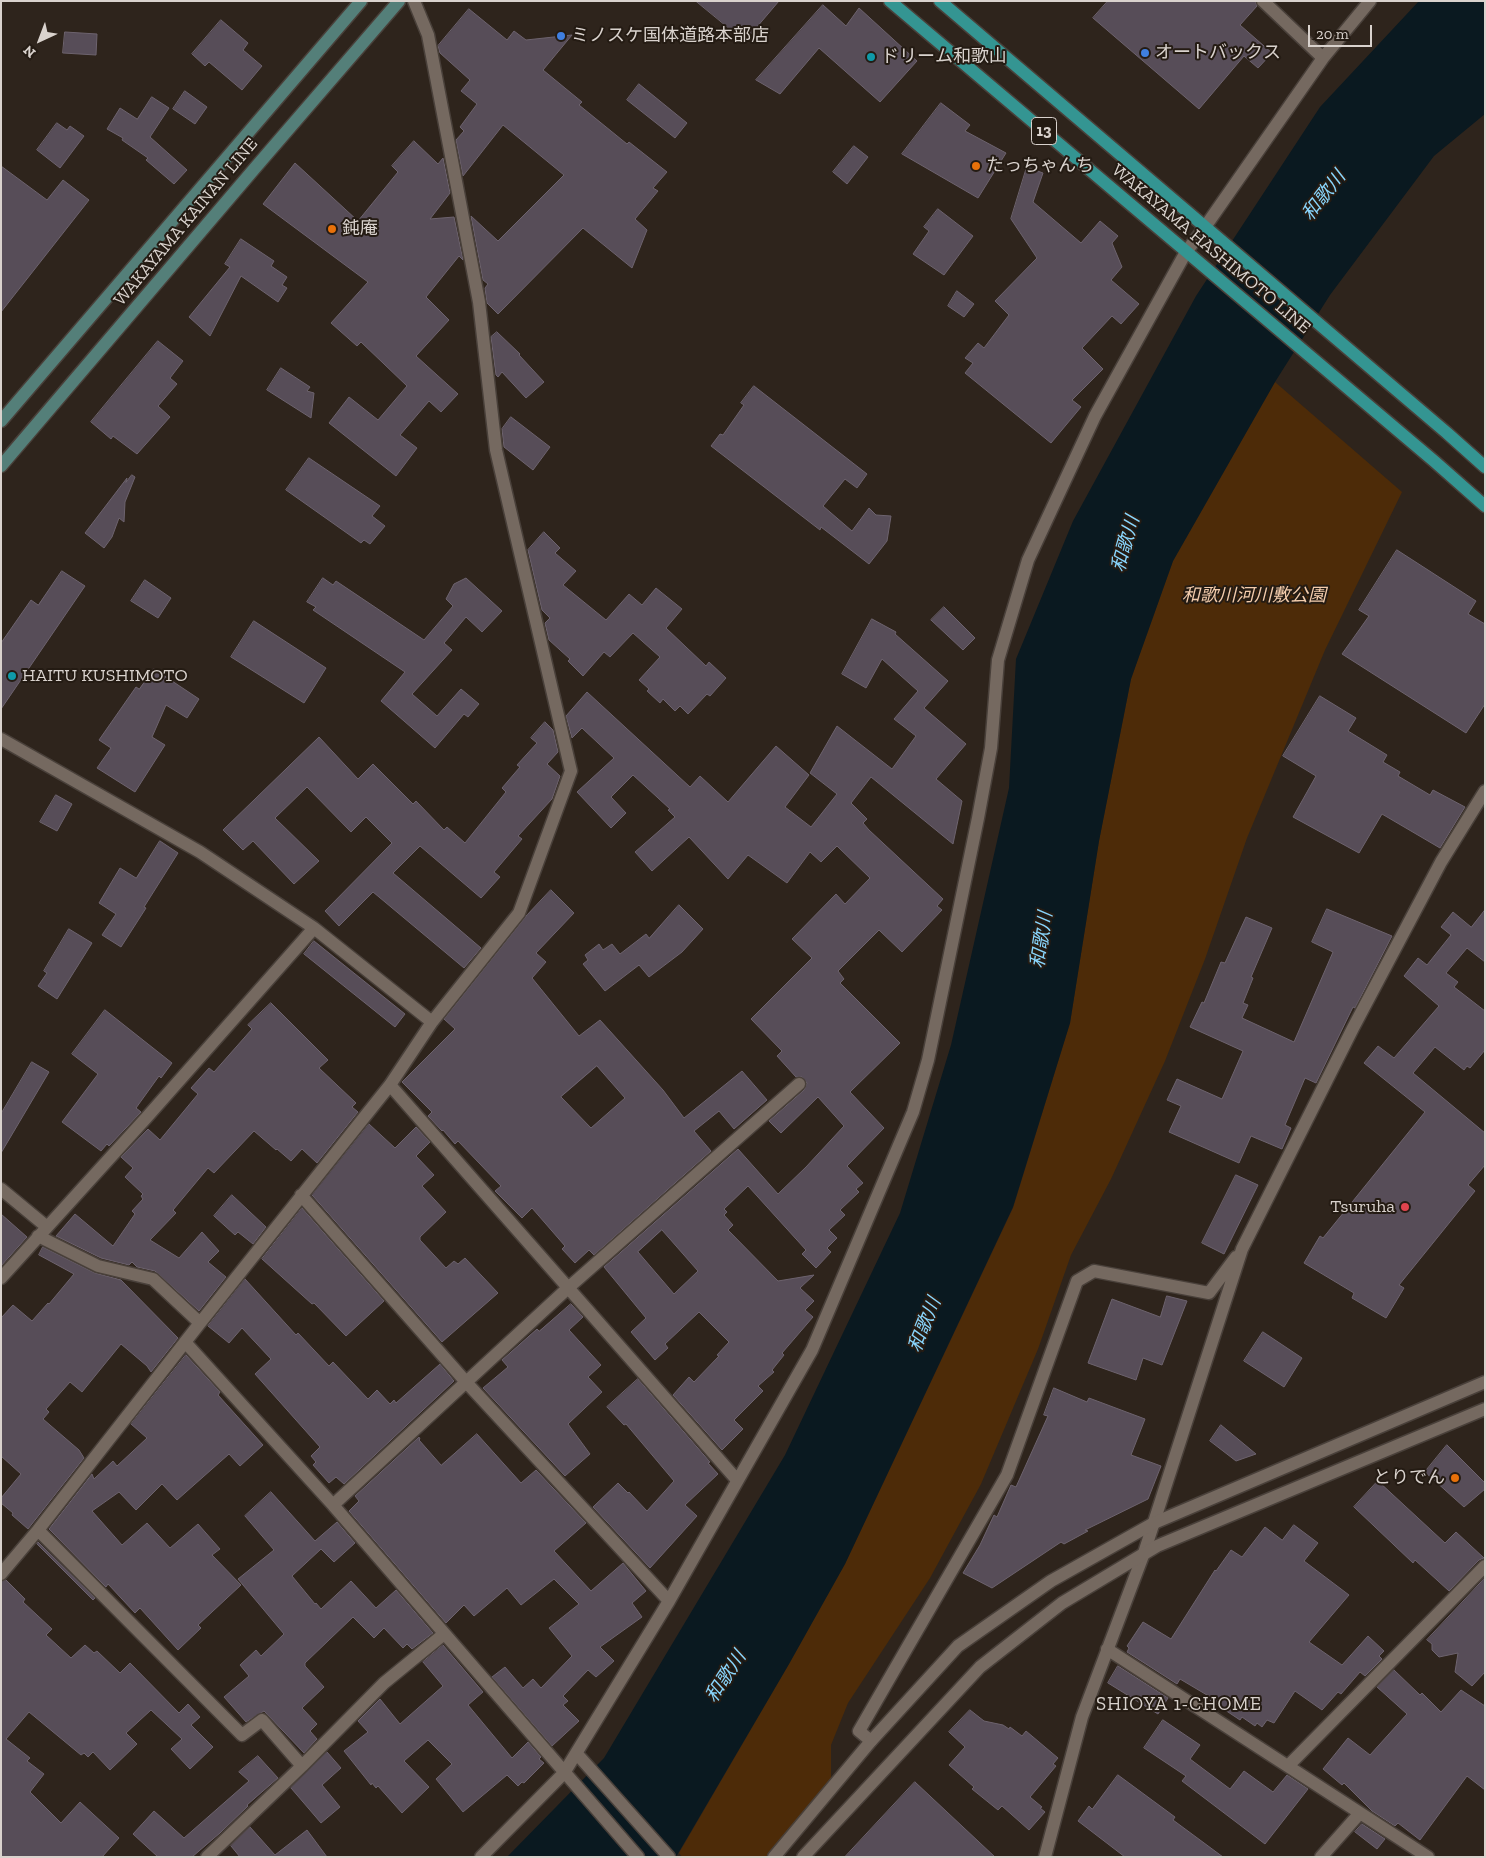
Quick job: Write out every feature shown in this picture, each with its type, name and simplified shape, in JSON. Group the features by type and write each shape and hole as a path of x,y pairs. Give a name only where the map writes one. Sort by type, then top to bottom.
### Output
{"main road":[{"name":"WAKAYAMA KAINAN LINE","path":"1,421 361,1"},
{"name":"WAKAYAMA KAINAN LINE","path":"1,466 399,1"},
{"name":"WAKAYAMA HASHIMOTO LINE","path":"890,1 1434,460 1485,506"},
{"name":"WAKAYAMA HASHIMOTO LINE","path":"940,1 1485,467"}],"street":[{"path":"1,1574 38,1530 390,1085 432,1022 519,913 571,771 496,450 477,293 428,35 414,1"},
{"path":"1263,1 1323,58"},
{"path":"481,1857 564,1773 577,1754 669,1601 812,1350 912,1112 928,1060 991,748 998,660 1028,560 1095,416 1186,252 1209,231 1323,58 1370,1"},
{"path":"1,739 200,852 314,928 432,1022"},
{"path":"1045,1857 1082,1718 1154,1523 1242,1249 1358,1019 1441,862 1485,791"},
{"path":"1,1278 314,928"},
{"path":"333,1506 568,1288 799,1084"},
{"path":"390,1085 737,1480"},
{"path":"1,1189 43,1232 98,1266 153,1279 200,1323"},
{"path":"302,1195 466,1382 669,1601"},
{"path":"871,1740 859,1732 1007,1475 1077,1281 1094,1271 1209,1293 1242,1249"},
{"path":"185,1342 333,1506 638,1857"},
{"path":"774,1857 871,1740 958,1646 1051,1581 1154,1523 1485,1382"},
{"path":"803,1857 980,1667 1062,1603 1144,1552 1485,1409"},
{"path":"38,1530 242,1735 262,1720 302,1766"},
{"path":"1288,1766 1485,1566"},
{"path":"207,1857 302,1766 384,1683 444,1634"},
{"path":"1107,1649 1428,1857"},
{"path":"577,1754 669,1857"},
{"path":"1321,1857 1360,1813"}],"green space":[{"name":"和歌川河川敷公園","path":"1275,382 1402,492 1325,650 1247,838 1205,959 1165,1061 1111,1179 1071,1255 1038,1349 981,1484 930,1578 848,1703 831,1745 831,1779 766,1857 682,1857 679,1853 845,1564 1013,1208 1070,1023 1099,841 1131,679 1173,561"}],"water":[{"name":"和歌川","path":"1419,1 1485,1 1485,114 1434,156 1330,295 1275,382 1173,561 1131,679 1099,841 1070,1023 1013,1207 845,1564 676,1857 507,1857 604,1758 785,1455 900,1213 951,1045 1009,788 1016,659 1073,521 1196,296 1320,107"}],"building":[{"path":"696,1 779,1 745,41"},
{"path":"1108,1 1255,1 1257,6 1240,25 1272,53 1258,68 1244,56 1199,109 1093,18"},
{"name":"ドリーム和歌山","path":"823,5 846,26 859,8 917,61 880,102 819,48 780,94 756,80"},
{"path":"469,9 507,40 514,31 526,40 572,35 543,70 582,102 579,105 627,144 629,142 667,172 653,188 658,191 635,219 647,230 632,268 583,228 498,314 487,303 485,288 488,284 483,280 471,216 498,241 564,175 503,125 463,176 456,140 464,131 460,127 477,104 461,91 470,80 440,53 438,46"},
{"path":"221,20 248,43 243,50 262,66 242,90 209,62 205,66 192,54"},
{"path":"65,32 97,34 96,55 63,53"},
{"path":"639,84 687,123 675,138 627,100"},
{"path":"185,91 207,107 195,124 173,109"},
{"path":"152,97 169,108 150,137 187,170 174,184 146,160 148,158 122,140 123,138 107,129 120,108 137,119"},
{"path":"941,103 970,125 965,131 1006,153 978,198 902,154"},
{"path":"57,123 67,130 70,126 84,136 60,168 37,150"},
{"path":"414,141 438,164 443,158 450,193 430,219 454,217 463,260 459,256 426,297 449,320 416,356 458,394 441,412 429,401 400,435 417,448 396,476 329,423 349,397 378,420 407,386 361,342 357,346 331,323 368,282 263,204 295,163 358,221 398,172 392,166"},
{"path":"854,146 868,157 847,184 833,172"},
{"path":"1,166 47,200 63,180 89,200 1,312"},
{"path":"1027,167 1043,173 1033,202 1081,243 1100,221 1118,236 1112,243 1122,267 1111,280 1139,304 1121,324 1112,316 1082,348 1103,369 1072,400 1081,407 1051,443 965,373 973,363 965,358 978,343 984,348 1009,315 995,301 1037,258 1011,219"},
{"path":"938,209 973,236 944,275 913,254 929,231 924,227"},
{"path":"241,239 274,261 271,266 287,277 282,285 287,288 278,302 241,276 210,336 189,317 230,267 225,264"},
{"path":"957,291 974,304 964,317 948,306"},
{"path":"497,332 520,354 544,382 526,398 502,372 498,377 496,375 491,337"},
{"path":"158,341 183,361 170,378 177,384 158,406 170,417 137,454 113,436 111,439 91,422"},
{"path":"281,368 310,387 307,391 314,393 311,418 267,390"},
{"path":"754,386 867,474 857,488 845,479 823,506 852,531 869,508 876,515 891,516 887,541 869,564 821,527 820,530 711,446 720,434 723,435 744,405 741,403"},
{"path":"511,417 550,447 533,470 504,447 502,429"},
{"path":"309,458 380,506 372,516 385,526 370,544 364,540 361,543 286,490"},
{"path":"132,475 135,477 125,502 124,522 119,518 112,537 104,548 85,533 127,478 126,482"},
{"path":"544,532 560,548 555,553 576,571 563,585 606,620 629,594 642,605 656,588 682,609 666,628 706,666 709,662 726,678 710,696 707,694 688,714 680,706 675,711 663,699 660,703 647,691 649,689 639,680 660,657 633,633 610,657 604,652 583,676 568,661 570,659 549,640 545,623 550,618 542,610 528,550"},
{"path":"1397,550 1476,601 1468,614 1485,624 1485,704 1466,733 1342,654 1369,616 1359,610"},
{"name":"HAITU KUSHIMOTO","path":"62,571 85,586 1,709 1,643 31,600 38,605"},
{"path":"323,578 333,585 336,581 424,640 453,606 446,599 454,584 466,578 502,611 482,632 466,617 444,643 452,650 412,694 437,716 461,689 479,704 468,717 464,714 435,748 381,701 405,672 313,610 316,607 307,602"},
{"path":"145,580 171,598 158,618 131,601"},
{"path":"944,607 975,638 963,650 931,620"},
{"path":"872,619 896,632 895,634 948,681 924,708 966,744 936,779 962,801 953,844 871,777 851,803 867,819 863,823 869,830 943,899 937,906 942,910 902,952 879,930 838,971 844,979 840,983 900,1043 850,1092 884,1128 847,1166 863,1183 856,1189 859,1192 840,1210 845,1215 829,1230 837,1238 827,1248 831,1252 816,1268 802,1254 806,1250 748,1186 724,1209 727,1212 724,1215 733,1225 728,1230 778,1281 814,1275 800,1288 814,1301 805,1310 813,1317 782,1353 784,1355 772,1370 774,1372 758,1386 763,1391 734,1420 743,1429 722,1450 673,1395 689,1377 694,1382 719,1356 717,1355 729,1342 699,1312 665,1344 668,1348 655,1360 631,1332 646,1318 604,1267 738,1149 778,1194 844,1126 818,1097 781,1133 769,1121 804,1090 807,1083 802,1077 796,1077 777,1056 782,1051 751,1019 812,958 792,939 836,894 845,904 870,878 837,846 821,862 810,852 787,883 748,855 728,879 689,837 652,871 635,852 675,817 668,810 670,809 633,775 611,797 626,813 611,828 577,792 614,758 582,728 572,738 566,716 587,692 690,787 700,776 728,802 776,746 809,775 785,807 811,827 837,794 810,773 837,726 892,769 916,736 894,719 918,691 882,659 866,688 842,674","holes":["662,1230 698,1271 674,1294 638,1252"]},
{"path":"254,621 326,668 304,703 231,657"},
{"path":"154,669 199,699 187,718 166,705 152,737 165,745 135,792 97,768 111,748 99,740 136,687 139,689"},
{"path":"1320,696 1356,718 1348,731 1387,755 1383,762 1400,772 1398,776 1430,795 1433,790 1465,807 1440,848 1382,814 1359,853 1293,817 1316,776 1283,756"},
{"path":"545,722 553,730 558,752 547,764 560,776 552,799 518,836 522,839 494,872 500,877 481,898 420,846 393,873 481,948 464,968 373,892 339,926 325,911 392,843 366,817 351,832 307,787 275,818 319,861 294,884 253,841 243,850 223,830 319,737 358,779 373,764 413,804 416,801 444,830 447,827 465,843 506,792 502,788 520,767 517,765 537,743 531,738"},
{"path":"56,795 72,804 57,831 40,822"},
{"path":"160,841 178,853 121,947 102,935 116,914 99,903 120,868 136,878"},
{"path":"551,890 574,913 536,953 546,962 532,978 579,1036 600,1020 663,1090 684,1118 742,1071 767,1100 734,1129 719,1111 694,1131 711,1151 594,1255 589,1250 575,1263 562,1249 565,1246 532,1208 522,1218 495,1191 501,1186 458,1141 455,1144 442,1131 428,1116 432,1112 402,1082 455,1029 444,1019 527,915","holes":["597,1066 625,1098 591,1128 561,1097"]},
{"path":"679,905 703,929 682,952 649,977 639,965 605,991 583,964 588,960 585,955 599,944 603,950 612,944 620,954 646,934 649,938"},
{"path":"1327,909 1392,936 1355,1008 1353,1007 1316,1083 1305,1078 1285,1125 1291,1128 1282,1149 1251,1136 1239,1163 1169,1132 1181,1106 1167,1100 1177,1079 1222,1099 1243,1051 1190,1027 1202,1002 1204,1003 1221,962 1225,963 1246,917 1272,928 1251,977 1253,978 1243,1003 1248,1005 1242,1018 1294,1042 1333,952 1312,942"},
{"path":"1485,910 1485,962 1467,948 1446,973 1458,982 1454,987 1485,1011 1485,1050 1470,1068 1467,1066 1464,1070 1435,1047 1413,1073 1485,1133 1485,1165 1468,1185 1475,1191 1399,1285 1404,1288 1386,1318 1352,1298 1354,1293 1304,1263 1320,1236 1323,1238 1425,1112 1364,1063 1378,1046 1394,1058 1439,1006 1404,976 1418,958 1427,965 1451,935 1441,927 1453,912 1471,927"},
{"path":"69,929 92,943 57,999 38,986 47,973 44,971"},
{"path":"314,941 405,1014 395,1027 304,954"},
{"path":"271,1003 328,1060 319,1068 356,1103 352,1107 358,1112 317,1163 302,1149 291,1161 254,1131 214,1173 208,1168 173,1210 176,1213 150,1240 179,1258 202,1232 219,1251 208,1262 226,1277 199,1311 155,1271 137,1267 132,1262 129,1265 101,1258 56,1236 75,1214 113,1246 135,1214 132,1211 143,1199 141,1196 143,1194 125,1177 133,1168 121,1157 148,1129 160,1140 198,1094 191,1088 209,1068 214,1072 252,1029 248,1025"},
{"path":"105,1010 172,1063 161,1078 159,1076 136,1108 141,1112 109,1146 107,1144 101,1151 62,1122 98,1074 72,1054"},
{"path":"32,1062 49,1072 1,1153 1,1114"},
{"path":"369,1124 395,1148 416,1127 430,1142 416,1156 434,1175 422,1186 446,1212 420,1237 420,1240 446,1268 454,1261 458,1264 465,1258 498,1293 442,1342 312,1195"},
{"path":"1236,1175 1258,1185 1224,1254 1202,1243"},
{"path":"232,1195 266,1227 253,1244 238,1232 235,1235 214,1216"},
{"path":"302,1208 384,1301 346,1336 314,1303 312,1304 262,1259"},
{"path":"1,1214 27,1237 1,1266"},
{"path":"43,1247 95,1273 121,1280 178,1338 151,1372 147,1366 121,1344 82,1392 70,1382 46,1409 49,1412 43,1419 79,1450 84,1458 28,1529 1,1503 1,1498 21,1474 1,1456 1,1318 13,1305 32,1321 74,1274 39,1255"},
{"path":"245,1279 296,1335 298,1333 329,1366 333,1362 368,1399 377,1390 390,1404 394,1400 396,1403 440,1364 454,1381 344,1484 336,1477 329,1483 313,1465 316,1462 311,1456 320,1447 255,1374 271,1359 242,1328 229,1343 208,1326"},
{"path":"1167,1296 1187,1301 1162,1365 1143,1358 1136,1380 1088,1363 1112,1299 1160,1317"},
{"path":"571,1304 583,1317 569,1330 601,1365 588,1377 602,1392 568,1424 590,1454 565,1476 483,1388 508,1367 502,1360 537,1329 539,1331"},
{"path":"1263,1332 1302,1358 1284,1387 1244,1361"},
{"path":"186,1355 220,1392 218,1395 263,1445 240,1466 229,1454 177,1500 162,1484 136,1510 119,1492 92,1511 122,1545 147,1523 170,1548 198,1524 220,1549 212,1555 241,1585 198,1625 201,1628 178,1650 140,1608 135,1613 108,1584 106,1587 49,1529 92,1474 94,1479 113,1461 117,1466 147,1438 131,1424"},
{"path":"638,1379 710,1462 708,1463 718,1474 685,1505 697,1516 650,1568 593,1507 618,1483 647,1511 674,1481 626,1424 624,1425 607,1407"},
{"path":"1054,1388 1087,1402 1089,1398 1145,1419 1131,1455 1161,1466 1148,1499 1085,1530 1088,1531 1064,1544 1061,1542 992,1588 963,1573 980,1545 994,1515 997,1517 1011,1485 1016,1487 1048,1416 1044,1415"},
{"path":"1221,1425 1256,1454 1236,1461 1210,1441"},
{"path":"477,1434 521,1483 536,1470 586,1523 554,1551 591,1591 623,1563 646,1591 632,1603 642,1617 600,1647 614,1661 596,1677 588,1670 563,1696 568,1701 563,1705 579,1721 552,1746 492,1677 505,1667 523,1688 533,1679 541,1688 572,1656 549,1628 579,1604 554,1579 521,1605 507,1588 474,1616 464,1605 446,1623 349,1511 359,1501 355,1496 419,1437 419,1440 441,1465"},
{"name":"とりでん","path":"1447,1445 1485,1483 1485,1489 1464,1507 1425,1472"},
{"path":"1378,1481 1445,1543 1456,1532 1484,1558 1479,1560 1449,1591 1415,1560 1413,1563 1354,1507"},
{"path":"271,1492 315,1541 337,1522 355,1543 334,1562 321,1549 292,1576 315,1604 321,1609 351,1581 376,1608 396,1590 433,1633 412,1649 407,1644 403,1648 384,1628 374,1638 353,1617 305,1663 305,1666 324,1687 302,1708 317,1724 310,1731 317,1739 304,1753 264,1711 246,1722 224,1697 249,1676 240,1665 256,1650 261,1656 284,1634 238,1579 274,1550 245,1516"},
{"path":"1294,1525 1318,1543 1304,1561 1349,1595 1309,1642 1342,1665 1368,1636 1384,1651 1379,1656 1382,1659 1365,1676 1360,1672 1341,1694 1338,1692 1322,1710 1295,1691 1274,1723 1267,1720 1262,1727 1257,1723 1255,1726 1242,1717 1240,1720 1210,1700 1212,1698 1180,1679 1177,1684 1127,1652 1129,1648 1127,1646 1143,1622 1171,1639 1215,1570 1231,1550 1242,1557 1265,1527 1282,1540"},
{"path":"38,1542 95,1598 93,1600 37,1544"},
{"path":"1485,1578 1485,1672 1472,1686 1455,1672 1458,1653 1439,1657 1432,1650 1432,1644 1427,1640"},
{"path":"6,1580 25,1599 23,1602 52,1629 46,1635 71,1658 85,1645 94,1653 97,1651 120,1673 130,1663 179,1713 188,1704 200,1717 191,1725 213,1747 190,1769 171,1749 182,1739 151,1710 126,1733 137,1744 110,1770 93,1752 88,1757 84,1753 81,1755 29,1712 6,1739 30,1758 27,1761 44,1774 30,1792 61,1823 80,1802 119,1838 102,1857 1,1857 1,1582"},
{"path":"443,1645 483,1692 468,1705 512,1758 528,1742 541,1757 539,1759 544,1763 524,1783 522,1782 518,1786 507,1775 463,1812 436,1779 452,1764 428,1740 404,1761 429,1787 402,1813 378,1786 376,1788 372,1783 371,1785 344,1751 368,1732 358,1721 380,1699 400,1724 443,1686 423,1662"},
{"path":"1118,1666 1168,1698 1158,1714 1108,1683"},
{"path":"1394,1670 1420,1695 1422,1693 1441,1712 1461,1690 1485,1706 1485,1790 1467,1776 1420,1840 1398,1823 1395,1826 1372,1811 1344,1783 1342,1785 1323,1769 1348,1738 1370,1755 1407,1714 1377,1687"},
{"path":"970,1710 984,1721 1003,1725 1009,1729 1010,1727 1022,1736 1026,1731 1058,1758 1053,1764 1056,1766 1030,1797 1045,1812 1029,1830 1002,1806 998,1810 972,1789 974,1787 949,1765 965,1747 949,1732"},
{"path":"1163,1720 1200,1745 1190,1759 1230,1789 1244,1771 1273,1792 1287,1775 1308,1789 1265,1844 1182,1781 1186,1776 1144,1748"},
{"path":"327,1752 341,1768 322,1785 340,1807 321,1823 291,1788"},
{"path":"258,1756 278,1778 192,1857 158,1857 133,1834 154,1811 184,1838 249,1781 239,1772"},
{"path":"1118,1775 1175,1817 1173,1820 1223,1857 1125,1857 1078,1821 1089,1806 1092,1809"},
{"path":"915,1782 995,1857 845,1857"},
{"path":"1362,1824 1385,1839 1377,1849 1355,1832"},
{"path":"250,1827 275,1855 307,1830 327,1857 240,1857 231,1846"}],"place":[{"name":"ミノスケ国体道路本部店","path":"561,36"},
{"name":"オートバックス","path":"1145,53"},
{"name":"ドリーム和歌山","path":"871,57"},
{"name":"たっちゃんち","path":"976,166"},
{"name":"鈍庵","path":"332,229"},
{"name":"HAITU KUSHIMOTO","path":"12,676"},
{"name":"Tsuruha","path":"1405,1207"},
{"name":"とりでん","path":"1455,1478"}],"district":[{"name":"SHIOYA 1-CHOME","path":"1179,1705"}]}
